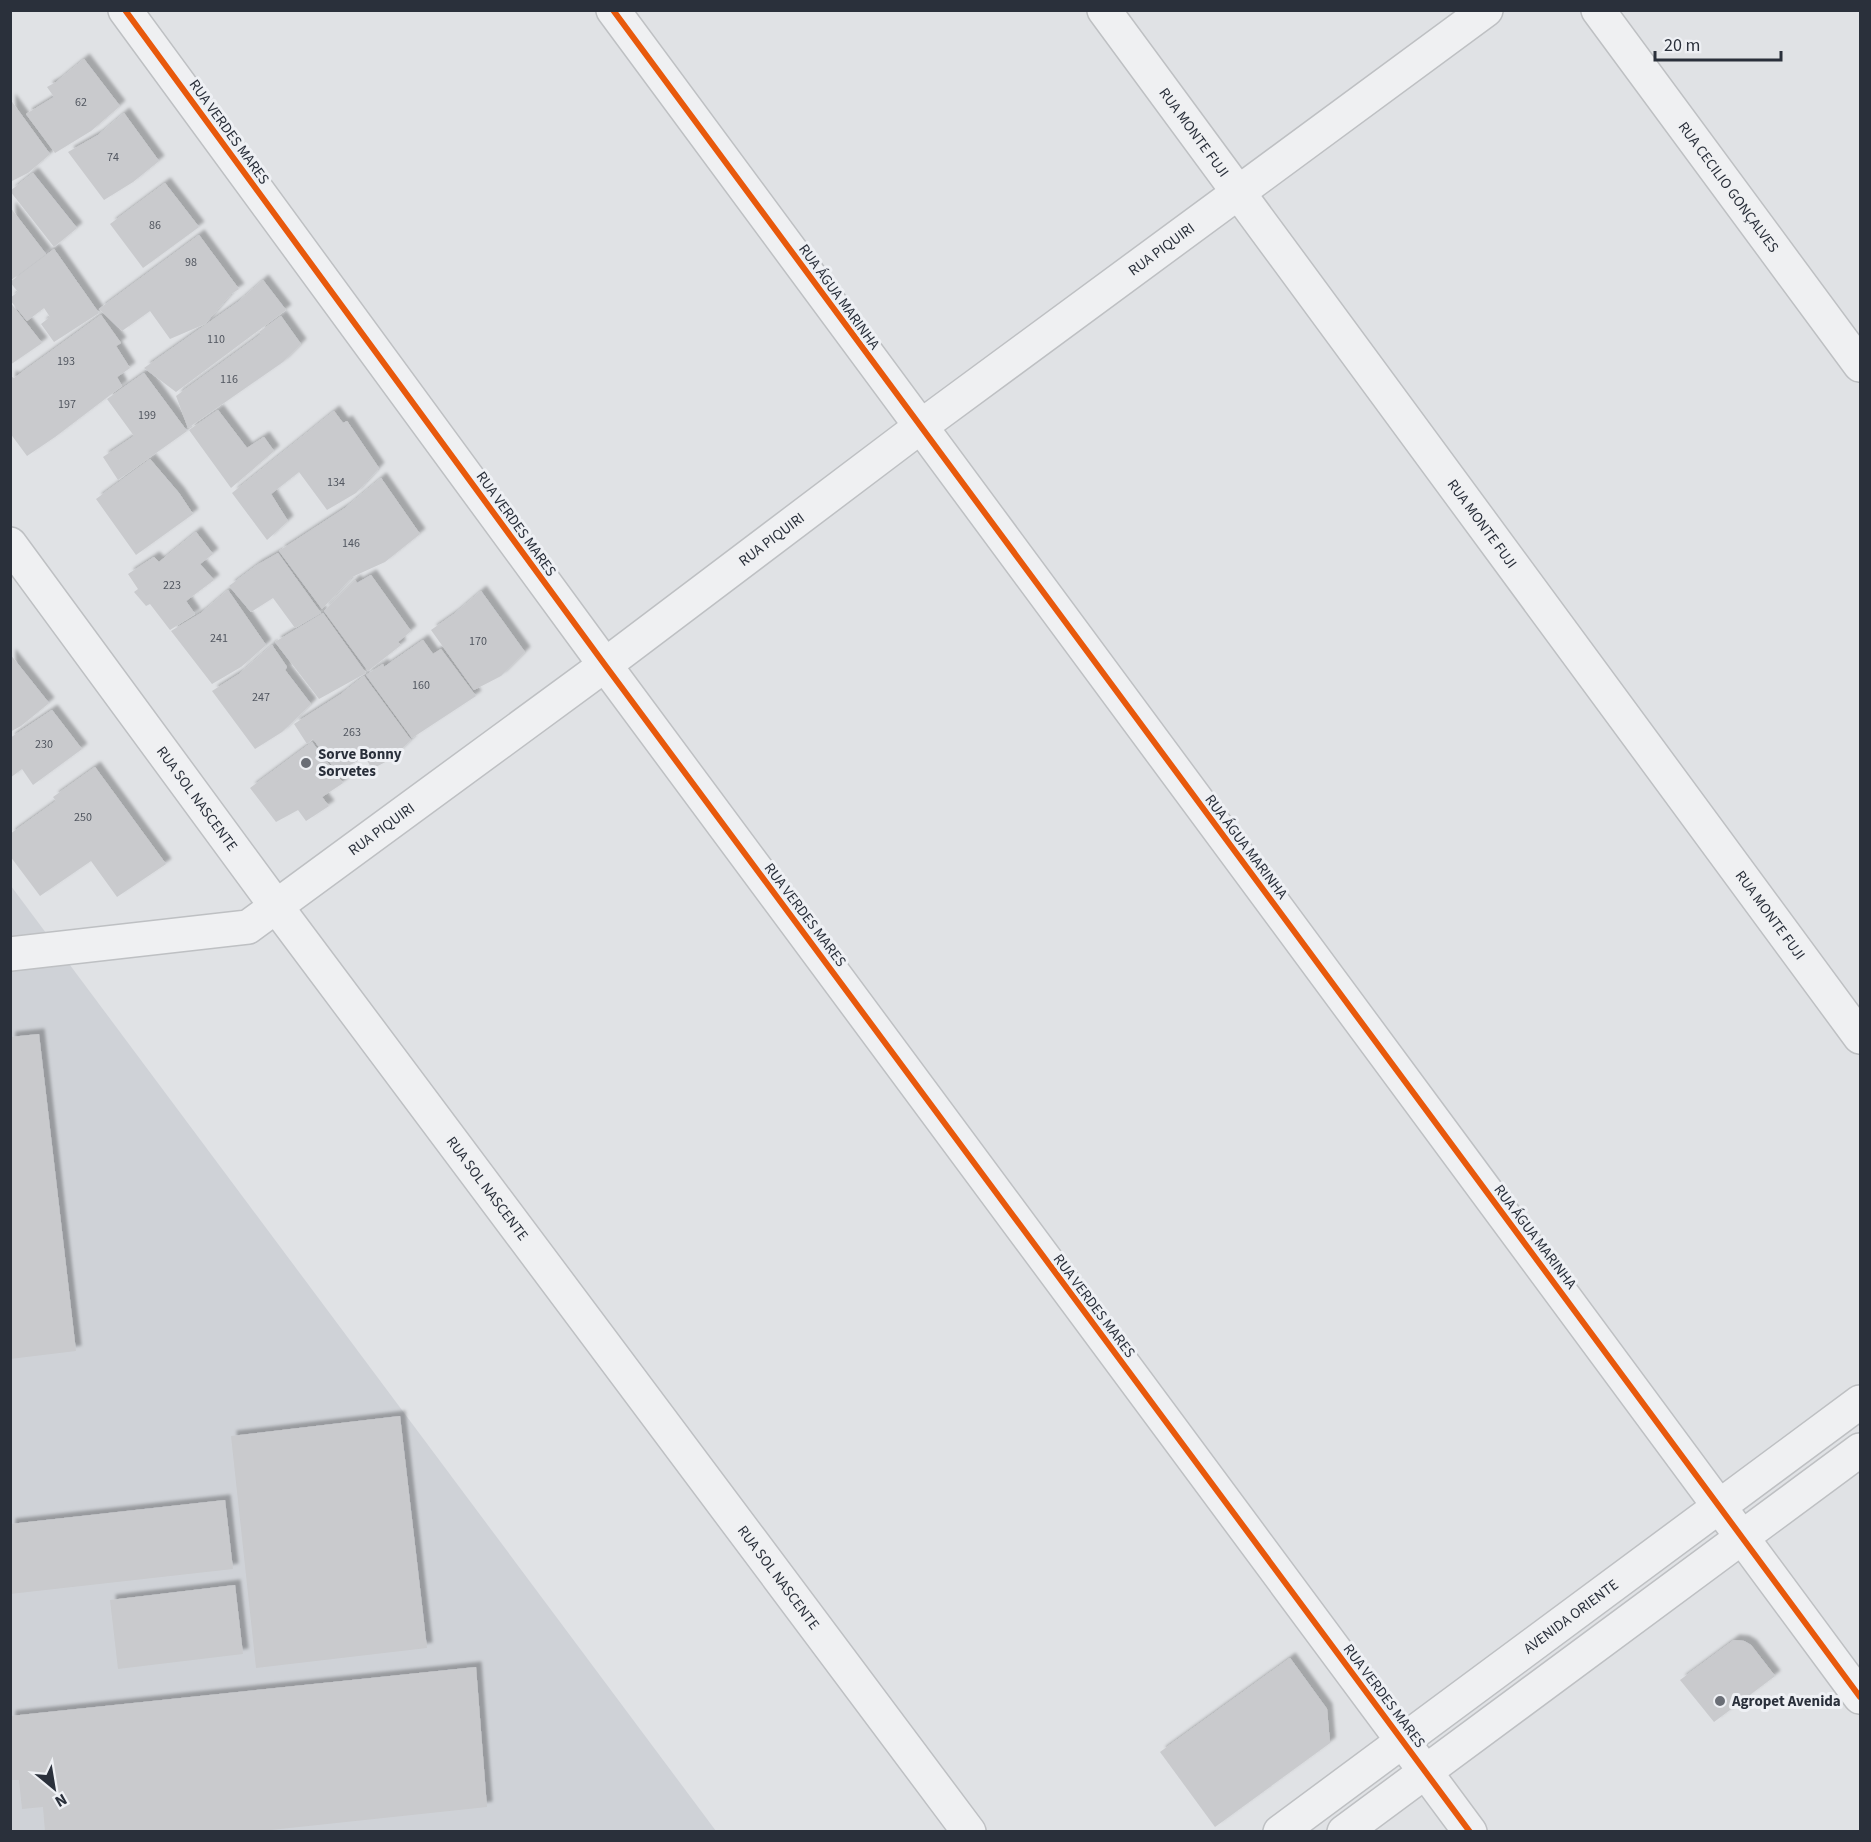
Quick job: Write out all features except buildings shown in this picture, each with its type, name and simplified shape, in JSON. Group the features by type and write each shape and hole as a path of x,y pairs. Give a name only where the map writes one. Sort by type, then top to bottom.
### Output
{"street":[{"name":"RUA VERDES MARES","path":"125,10 604,665 1470,1832"},
{"name":"RUA ÁGUA MARINHA","path":"613,10 1860,1697"},
{"name":"RUA MONTE FUJI","path":"1104,10 1860,1037"},
{"name":"RUA PIQUIRI","path":"10,954 248,927 604,665 920,427 1486,10"},
{"name":"RUA CECILIO GONÇALVES","path":"1598,10 1860,365"},
{"name":"RUA SOL NASCENTE","path":"10,544 276,906 969,1832"},
{"name":"AVENIDA ORIENTE","path":"1280,1832 1860,1402"},
{"path":"1344,1832 1860,1450"}],"shaded area":[{"path":"11,886 716,1831 11,1831"}],"cycle path":[{"path":"125,10 605,665 1470,1832"},
{"path":"613,10 1860,1697"}],"place":[{"name":"Sorve Bonny Sorvetes","path":"306,763"},
{"name":"Agropet Avenida","path":"1720,1701"}]}
